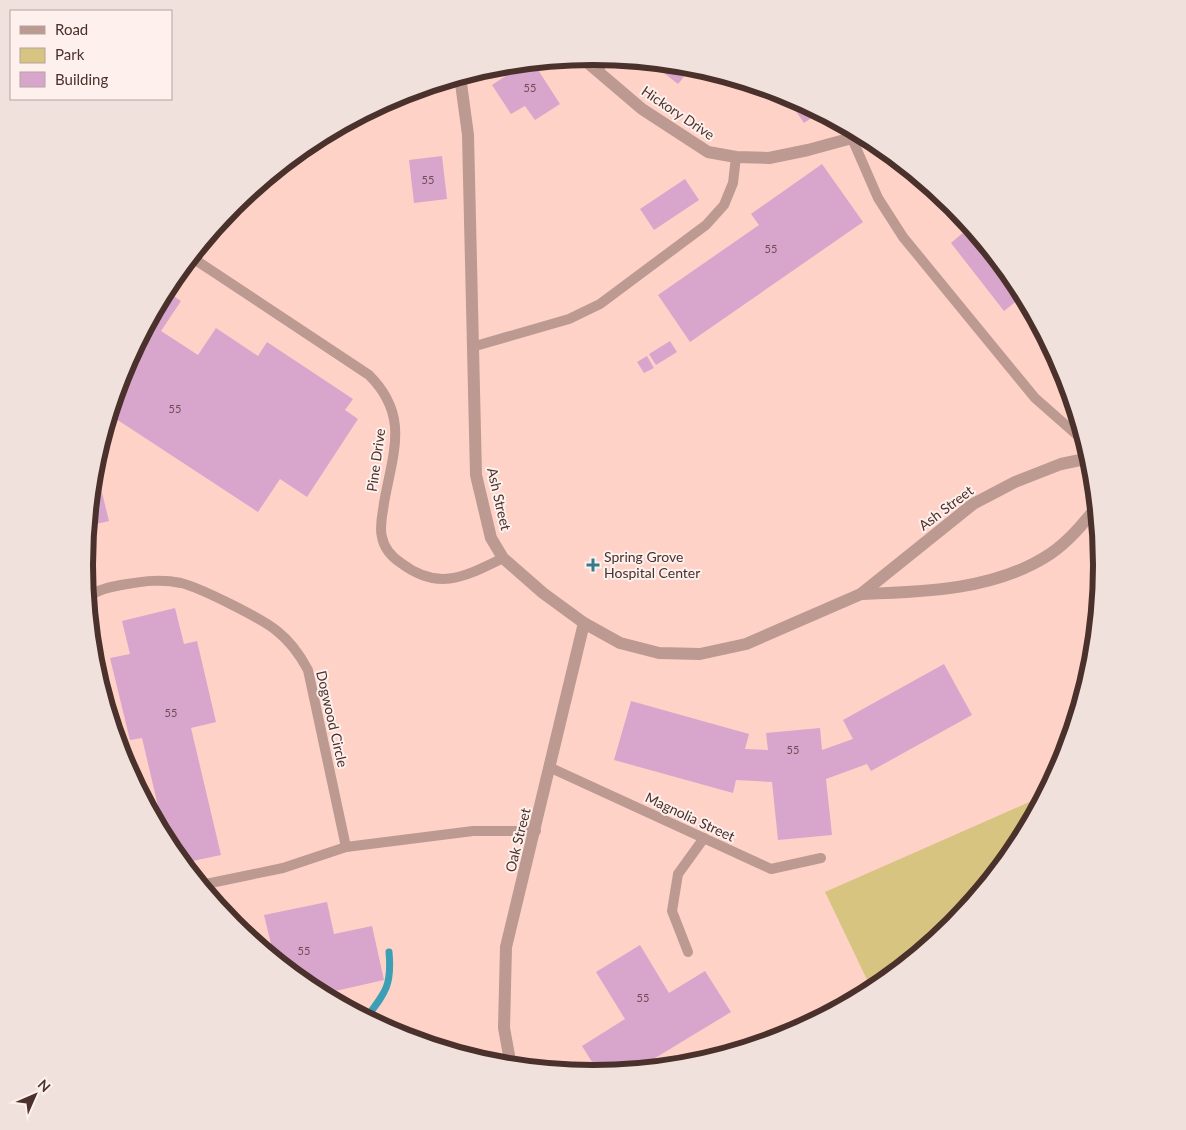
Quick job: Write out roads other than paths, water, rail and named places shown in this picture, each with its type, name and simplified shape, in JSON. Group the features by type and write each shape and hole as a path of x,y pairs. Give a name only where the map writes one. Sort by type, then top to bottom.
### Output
{"street":[{"name":"Hickory Drive","path":"590,65 642,109 708,152 736,157 769,158 847,135"},
{"name":"Ash Street","path":"461,83 468,135 476,475 491,538 503,558 543,593 584,623 620,643 658,653 700,654 746,644 861,594 973,504 1015,482 1061,464 1081,460"},
{"name":"Ash Street","path":"861,594 927,592 969,585 1010,573 1050,554 1076,532 1090,515"},
{"name":"Oak Street","path":"509,1058 504,1028 506,947 536,831 584,623"}],"lane":[{"path":"596,70 601,65"},
{"path":"856,140 878,198 903,237 1035,398 1075,433"},
{"path":"472,347 569,319 600,304 706,224 724,205 733,183 736,157"},
{"name":"Pine Drive","path":"196,261 369,375 384,390 394,410 396,435 382,518 382,536 390,555 424,578 446,580 465,576 503,558"},
{"name":"Dogwood Circle","path":"94,593 126,584 156,580 182,583 223,601 277,631 298,651 308,670 346,847"},
{"name":"Magnolia Street","path":"550,768 771,869 821,858"},
{"path":"208,884 284,868 346,847 473,831 536,831"},
{"path":"688,952 672,911 678,874 704,838"}],"waterway":[{"path":"370,1012 386,988 390,963 389,952"}],"place":[{"name":"Spring Grove Hospital Center","path":"593,565"}]}
